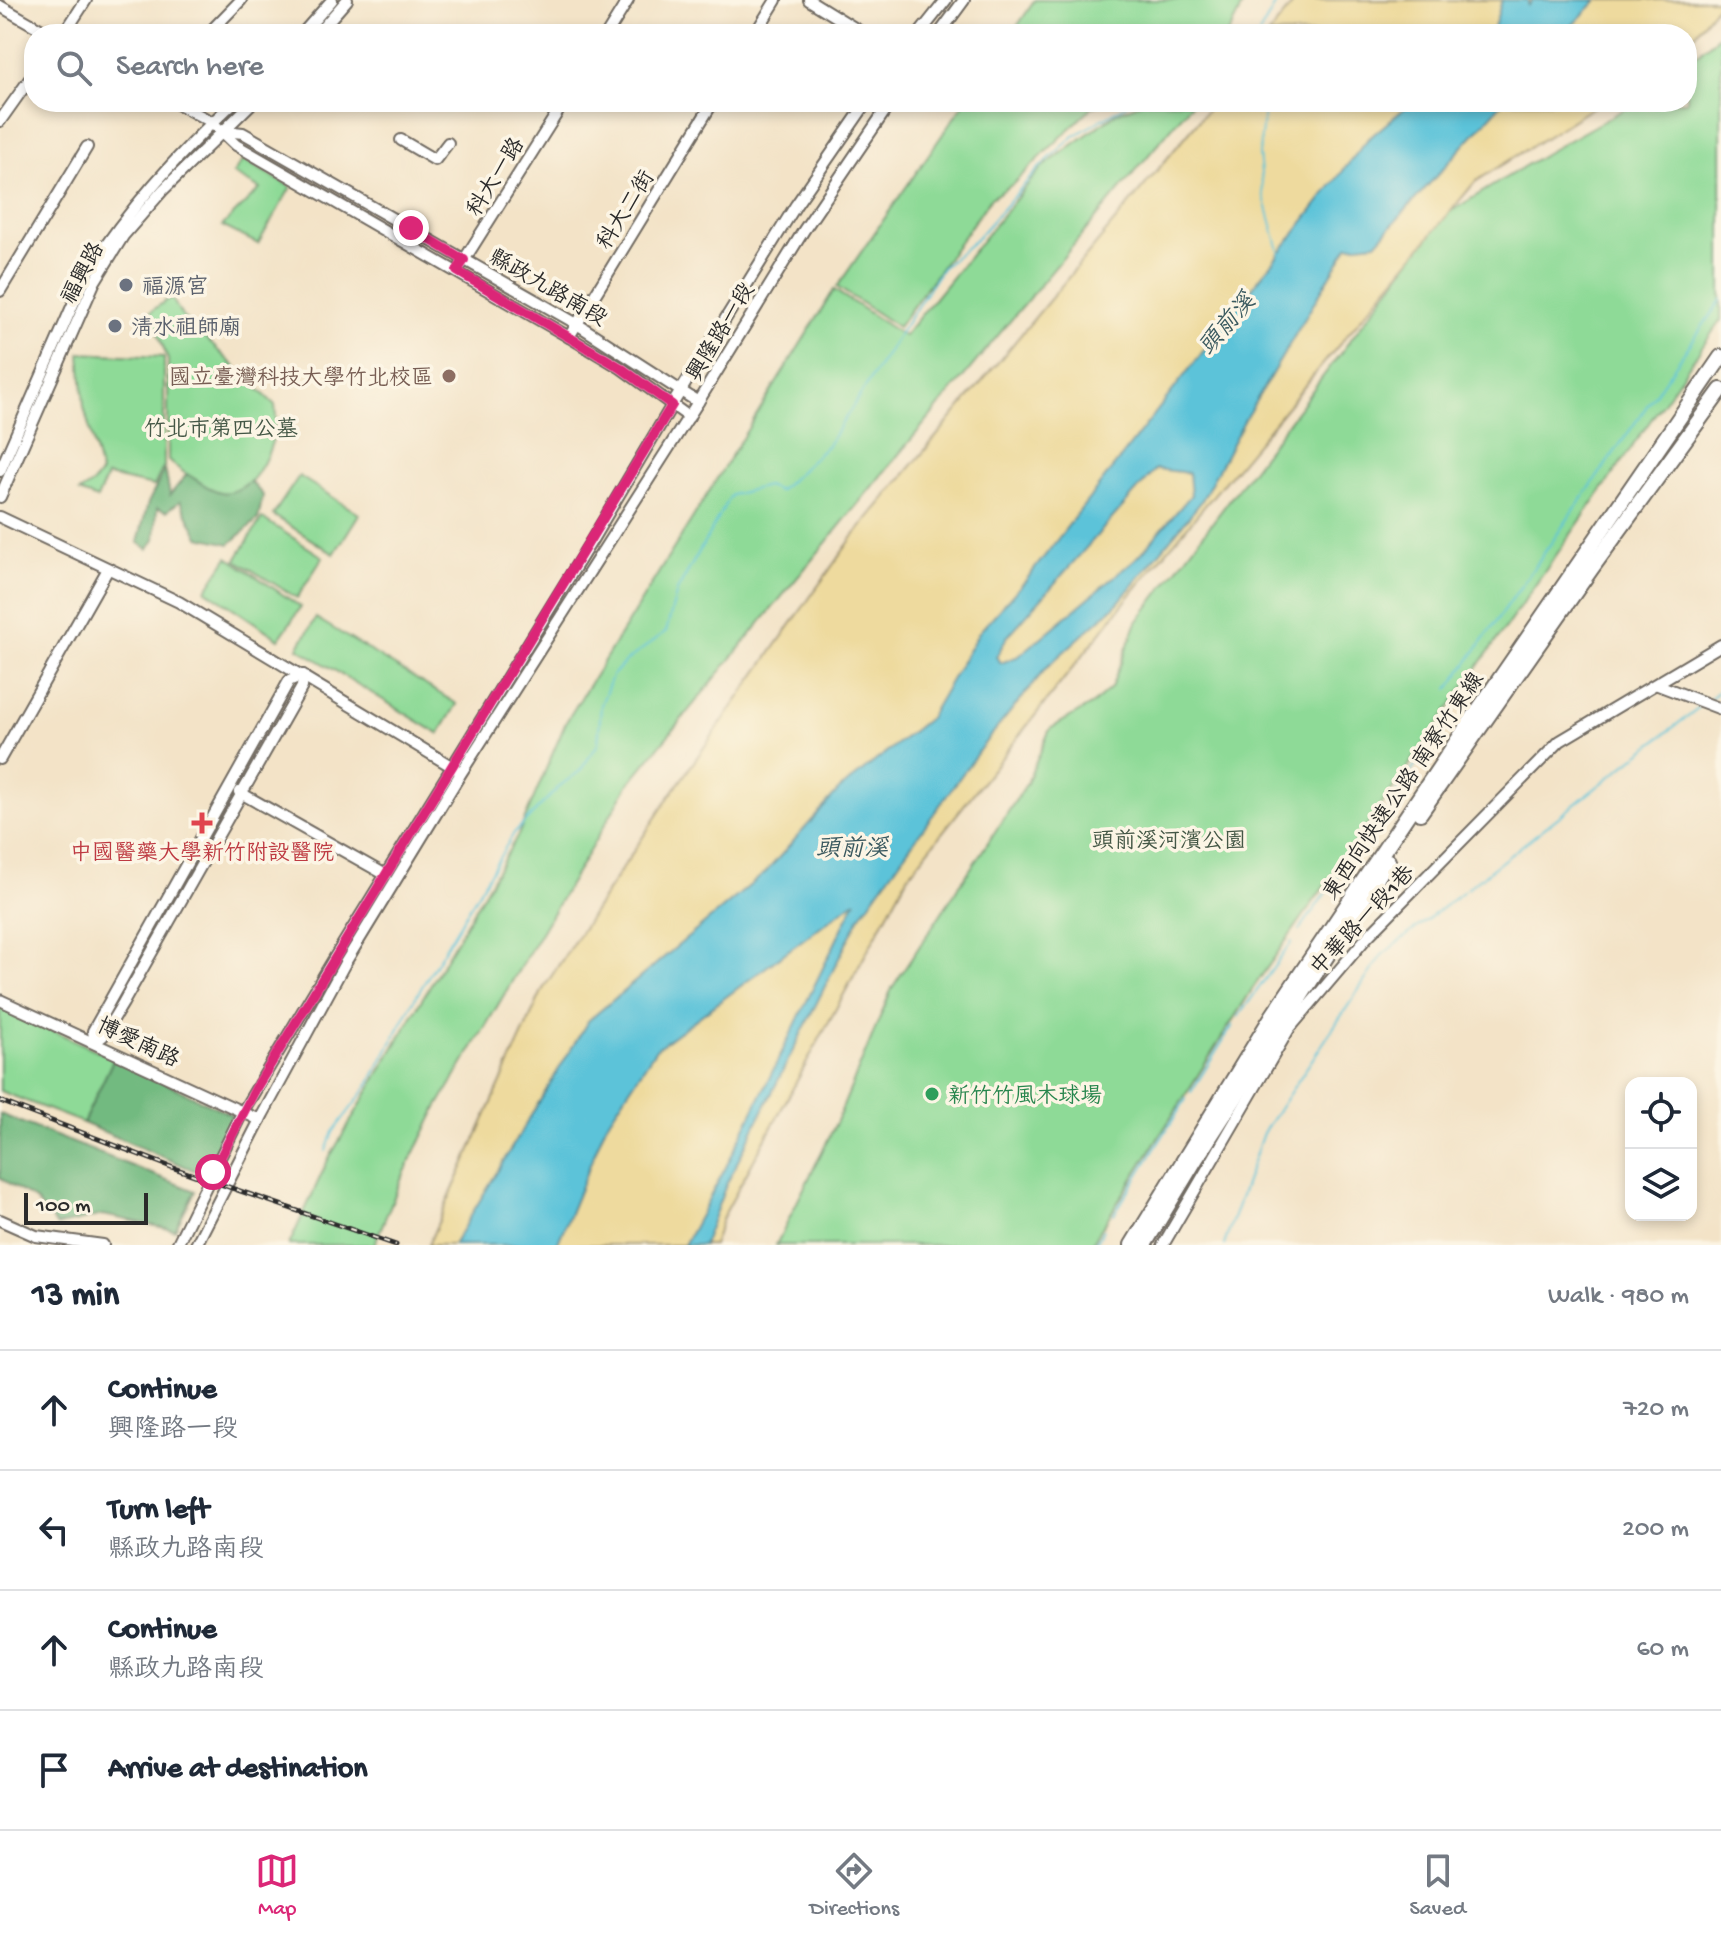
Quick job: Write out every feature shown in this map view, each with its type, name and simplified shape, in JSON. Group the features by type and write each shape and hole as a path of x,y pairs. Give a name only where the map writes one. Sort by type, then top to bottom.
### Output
{"highway":[{"name":"東西向快速公路 南寮竹東線","path":"1138,1244 1273,1015 1721,357"},
{"name":"東西向快速公路 南寮竹東線","path":"1138,1244 1404,836 1721,390"}],"street":[{"path":"70,24 86,0"},
{"path":"218,24 241,0"},
{"path":"311,24 332,0"},
{"path":"326,24 347,0"},
{"path":"613,24 628,0"},
{"path":"761,24 776,0"},
{"path":"809,0 848,24"},
{"path":"927,24 946,0"},
{"path":"946,24 964,0"},
{"path":"0,6 32,24"},
{"path":"0,121 24,87"},
{"path":"193,112 224,131"},
{"name":"福興路","path":"0,471 85,277 152,184 223,112"},
{"name":"福興路","path":"0,497 89,296 111,255 123,236 163,190 243,112"},
{"name":"科大一路","path":"457,271 558,112"},
{"name":"科大二街","path":"569,337 707,112"},
{"name":"興隆路一段","path":"177,1245 243,1111 451,766 796,205 860,112"},
{"name":"興隆路一段","path":"196,1245 345,963 461,773 689,417 804,230 884,112"},
{"name":"縣政九路南段","path":"224,131 243,133 577,324 698,402"},
{"name":"縣政九路南段","path":"224,131 236,145 621,368 689,417"},
{"path":"401,140 435,160 448,143"},
{"path":"1,285 87,147"},
{"path":"0,517 179,602 461,773"},
{"path":"0,759 108,569"},
{"name":"中華路一段1巷","path":"1163,1245 1289,1029 1368,936 1560,741 1721,645"},
{"path":"303,675 302,687 123,1003 103,1036 95,1042 93,1031 289,681 303,675"},
{"path":"1658,685 1721,709"},
{"path":"230,787 386,875"},
{"name":"博愛南路","path":"0,1000 260,1120"},
{"path":"0,1220 34,1240 103,1245"}],"green space":[{"path":"1035,0 1245,0 1233,24 1019,24"},
{"name":"頭前溪河濱公園","path":"1721,34 1721,320 1253,988 1091,1245 776,1245 837,1121 892,988 1027,783 1050,729 1094,703 1111,688 1137,622 1445,215 1619,112 1697,112 1697,54"},
{"path":"958,112 1087,112 1013,184 991,198 898,327 837,287"},
{"path":"1118,112 1185,112 630,782 437,1108 401,1180 374,1245 289,1245 328,1160 518,835 566,722 834,290 904,336 1041,168"},
{"path":"243,160 291,187 258,244 222,226 260,189 233,174"},
{"name":"竹北市第四公墓","path":"171,297 182,316 275,405 276,427 263,464 249,484 229,494 217,492 198,482 168,461 168,360 150,312"},
{"path":"80,353 164,357 164,466 154,486 107,476 97,499 79,492 92,484 101,473 84,407"},
{"path":"165,469 170,495 187,474 211,489 226,492 241,488 250,481 263,495 258,519 230,544 199,537 180,501 167,511 157,508 155,540 148,549 138,542 148,503"},
{"path":"299,476 359,514 334,554 273,515"},
{"path":"262,518 323,557 297,598 236,560"},
{"path":"228,557 301,607 279,639 206,590"},
{"path":"316,618 457,704 439,734 298,648"},
{"path":"0,1007 114,1058 83,1123 0,1091"},
{"path":"114,1058 232,1115 205,1175 83,1123"},
{"path":"0,1114 195,1191 175,1230 103,1215 57,1226 35,1200 0,1178"}],"sand":[{"path":"1296,0 1721,0 1697,31 1697,24 1277,24"},
{"path":"1206,112 1585,112 1475,182 1136,588 908,876 723,1217 713,1245 428,1245 543,989 669,797 852,538"}],"water":[{"path":"1502,0 1528,0 1528,5 1533,0 1597,0 1574,24 1495,24"},
{"name":"頭前溪","path":"1400,112 1494,112 1376,243 1348,246 1245,419 1201,502 1118,603 1048,666 983,745 859,918 726,1185 703,1245 684,1245 726,1167 856,900 656,1049 606,1125 557,1245 453,1245 588,1021 766,872 839,790 929,718 979,632 1026,580 1367,140","holes":["1156,469 1189,473 1191,495 1140,555 1019,656 1001,663 996,657 1007,637"]}],"waterway":[{"path":"1265,24 1278,0"},
{"path":"326,1151 333,1132 368,1086 414,1000 514,833 561,785 580,771 598,744 601,705 612,676 626,661 666,632 677,591 731,495 767,486 779,491 828,445 942,268 974,241 1039,168 1074,136 1114,112"},
{"path":"1264,112 1259,154 1263,193 1280,254"},
{"path":"1449,689 1721,300"},
{"path":"1711,698 1721,689"},
{"path":"1390,802 1460,702"},
{"path":"1224,1245 1263,1133 1382,955 1698,708"},
{"path":"1299,931 1381,814"},
{"path":"1238,1017 1292,942"},
{"path":"1191,1092 1233,1025"},
{"path":"1114,1214 1186,1099"},
{"path":"1094,1245 1104,1230"}],"railway":[{"path":"0,1101 171,1167 396,1245"}],"place":[{"name":"福源宮","path":"126,285"},
{"name":"清水祖師廟","path":"115,326"},
{"name":"國立臺灣科技大學竹北校區","path":"449,376"},
{"name":"中國醫藥大學新竹附設醫院","path":"202,823"},
{"name":"新竹竹風木球場","path":"932,1094"}],"route":[{"path":"213,1172 256,1088 672,405 621,368 457,271 464,260 411,228"}]}
